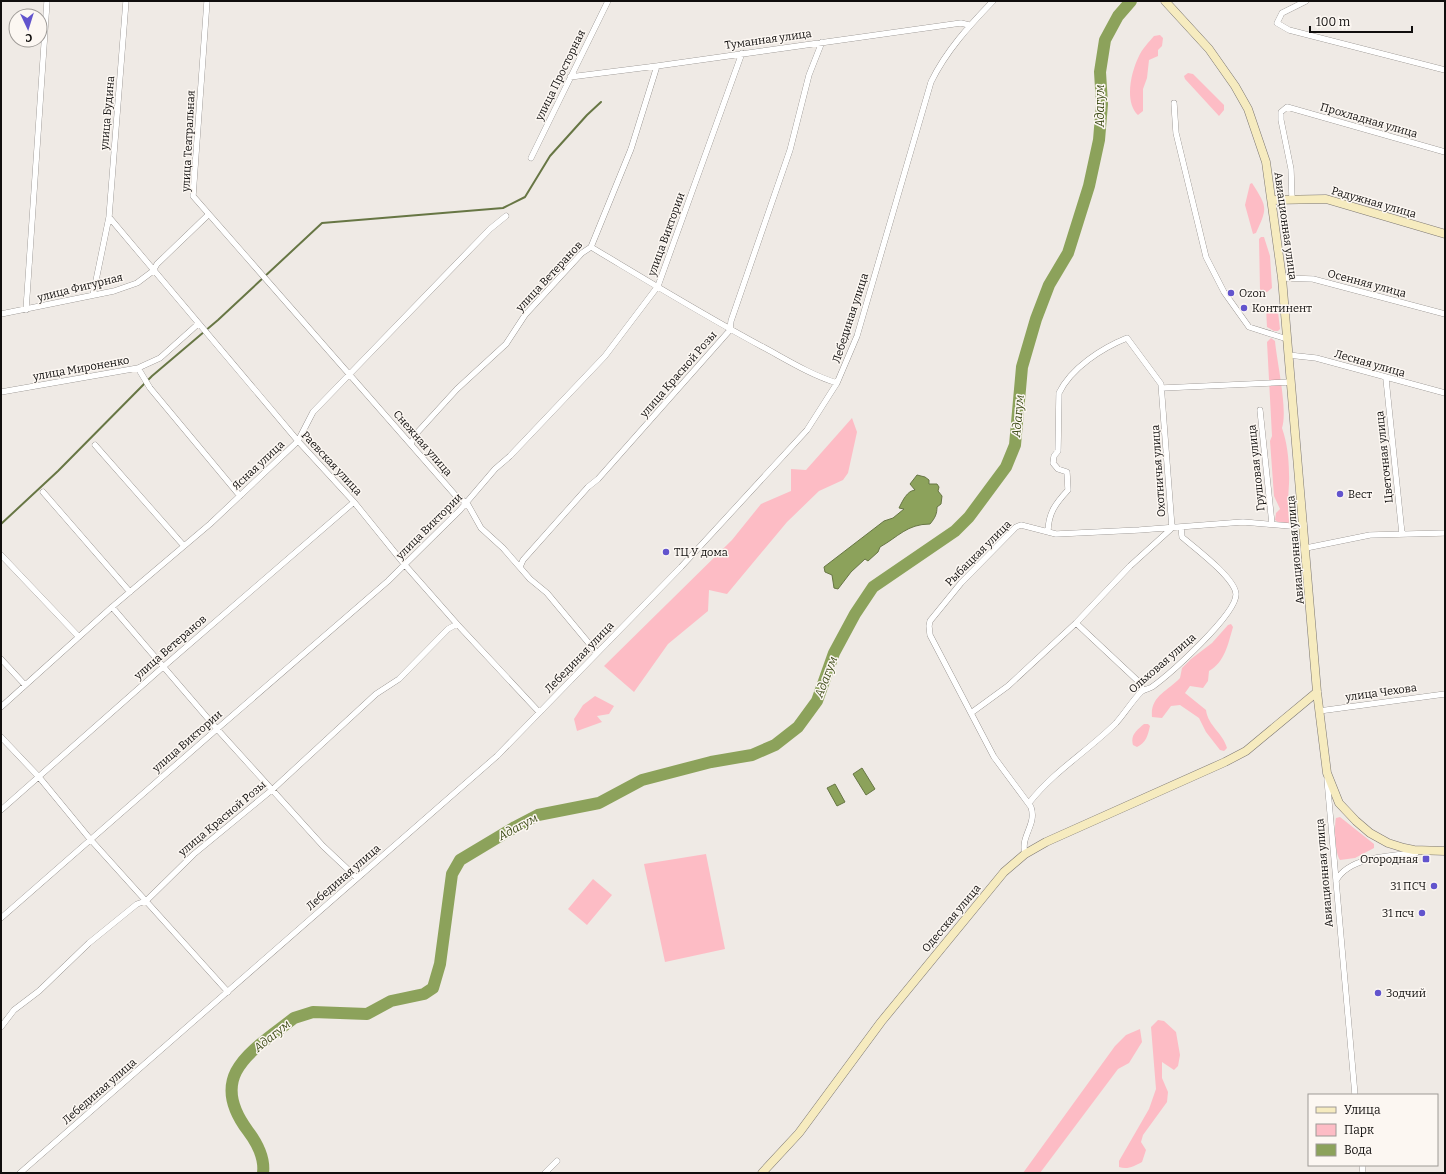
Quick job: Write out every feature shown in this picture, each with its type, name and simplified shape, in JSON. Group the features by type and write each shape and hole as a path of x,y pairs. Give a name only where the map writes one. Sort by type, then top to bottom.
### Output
{"main road":[{"name":"Авиационная улица","path":"1166,1 1222,66 1248,109 1266,162 1273,200 1282,278 1319,711 1326,773"},
{"name":"Радужная улица","path":"1273,200 1326,199 1445,234"},
{"name":"Одесская улица","path":"762,1173 799,1133 881,1022 936,953 1004,872 1025,854 1046,842 1225,762 1246,751 1318,692"},
{"path":"1326,773 1339,803 1370,833 1388,843 1404,848 1414,850 1442,851"}],"street":[{"path":"26,310 47,1"},
{"name":"улица Будина","path":"93,295 109,217 126,1"},
{"name":"улица Театральная","path":"207,1 194,196 208,215 298,316"},
{"name":"улица Просторная","path":"531,158 608,1"},
{"name":"Лебединая улица","path":"20,1173 497,756 681,567 790,450 824,406 837,383 857,336 931,82 940,63 969,26 993,1"},
{"path":"1306,1 1282,13 1277,23 1288,30 1445,70"},
{"name":"Туманная улица","path":"570,76 657,66 742,52 961,23 969,26"},
{"name":"улица Красной Розы","path":"520,567 523,560 588,487 598,479 730,330 731,321 790,150 809,75 822,42"},
{"name":"улица Виктории","path":"1,918 45,881 90,839 377,591 467,503 495,468 510,456 605,356 658,286 742,52"},
{"name":"улица Ветеранов","path":"411,444 415,435 457,389 506,344 525,315 582,253 591,247 631,149 657,66"},
{"path":"1174,103 1176,133 1206,257 1224,292 1249,327 1287,339"},
{"name":"Прохладная улица","path":"1292,199 1291,169 1281,120 1281,112 1287,107 1445,152"},
{"name":"улица Фигурная","path":"1,314 114,291 137,283 153,271 157,264 208,215"},
{"name":"Ясная улица","path":"1,707 112,607 240,496 298,441 313,412 490,229 506,216"},
{"name":"Раевская улица","path":"109,217 204,332 298,441 354,502 456,624 539,712"},
{"path":"591,247 730,330 803,369 837,383"},
{"name":"Осенняя улица","path":"1282,278 1313,279 1445,314"},
{"name":"Снежная улица","path":"298,316 349,376 456,496 467,503 481,528 547,593 597,653"},
{"name":"улица Мироненко","path":"1,392 138,368 160,358 198,324"},
{"name":"Охотничья улица","path":"972,713 1008,686 1076,623 1130,566 1172,528 1162,384 1127,338 1093,356 1063,385 1059,393 1058,451 1054,456 1053,463 1058,469 1067,472 1068,490 1053,507 1048,521 1048,532"},
{"name":"Лесная улица","path":"1288,355 1316,358 1386,379 1445,393"},
{"path":"138,368 150,388 240,496"},
{"name":"Цветочная улица","path":"1386,379 1402,534"},
{"path":"1162,388 1291,382"},
{"name":"Грушовая улица","path":"1260,410 1272,524"},
{"path":"95,445 184,546"},
{"path":"42,492 130,592"},
{"name":"улица Ветеранов","path":"1,810 163,666 354,502"},
{"path":"1048,532 1056,534 1092,533 1243,522 1290,526 1304,524"},
{"name":"Рыбацкая улица","path":"972,713 930,635 930,621 961,582 1016,526 1028,526 1036,530 1048,532"},
{"name":"Ольховая улица","path":"1029,803 1056,773 1089,748 1118,721 1128,706 1143,690 1151,688 1211,633 1229,613 1236,600 1234,585 1182,537 1181,527"},
{"path":"1306,548 1370,535 1445,533"},
{"path":"1,555 79,637"},
{"path":"112,607 217,729 323,846 357,878"},
{"path":"1076,623 1139,682 1143,690"},
{"name":"улица Красной Розы","path":"1,1027 14,1010 39,991 89,943 137,904 146,900 194,854 272,789 376,694 399,679 448,629 456,624"},
{"path":"1,659 25,685"},
{"name":"улица Чехова","path":"1319,711 1445,694"},
{"path":"972,713 994,757 1009,779 1029,803 1033,818 1024,837 1023,846 1025,854"},
{"path":"1,737 39,777 90,839 228,992"},
{"name":"Авиационная улица","path":"1326,773 1356,1094"},
{"path":"1336,882 1338,876 1347,868 1368,860 1397,854 1442,851"},
{"path":"545,1173 557,1161"}],"green space":[{"path":"1160,35 1163,38 1162,46 1158,50 1158,56 1149,60 1147,78 1143,89 1143,111 1138,115 1131,103 1131,78 1139,56 1144,48 1154,36"},
{"path":"1188,73 1193,74 1224,105 1224,110 1219,116 1185,79 1184,76"},
{"path":"1252,183 1261,197 1264,207 1263,218 1256,233 1253,234 1245,205 1250,184"},
{"path":"1264,237 1270,256 1272,288 1267,292 1260,290 1259,239"},
{"path":"1266,308 1278,312 1280,329 1278,331 1274,331 1267,327"},
{"path":"1271,338 1275,341 1282,386 1284,420 1282,428 1288,457 1288,500 1293,517 1291,522 1287,523 1278,522 1275,520 1276,513 1280,509 1274,496 1270,441 1272,436 1267,342"},
{"path":"852,418 857,432 848,473 843,480 819,491 787,522 727,594 709,590 708,611 668,644 634,692 604,666 732,540 761,504 791,491 791,469 806,470"},
{"path":"1231,624 1233,627 1225,652 1219,663 1209,671 1208,681 1203,688 1190,686 1185,693 1206,710 1207,716 1212,725 1225,743 1227,748 1224,751 1220,750 1206,732 1199,718 1180,705 1171,706 1162,718 1152,717 1152,710 1161,694 1180,678 1182,668 1212,643 1228,625"},
{"path":"595,696 614,706 609,714 597,716 602,722 577,731 574,719 583,705"},
{"path":"1144,724 1148,724 1150,726 1148,733 1145,741 1137,747 1133,745 1132,738"},
{"path":"1340,817 1374,844 1374,848 1355,858 1340,860 1336,846 1335,822 1336,818"},
{"path":"706,854 725,949 665,962 644,864"},
{"path":"593,879 612,895 587,925 568,909"},
{"path":"1158,1020 1164,1021 1176,1032 1180,1055 1178,1066 1174,1070 1162,1062 1162,1078 1168,1092 1167,1102 1143,1135 1141,1142 1146,1150 1142,1162 1128,1168 1122,1168 1119,1167 1119,1161 1149,1109 1156,1089 1151,1027"},
{"path":"1140,1029 1142,1042 1129,1063 1118,1069 1040,1173 1023,1173 1115,1046 1126,1035"}],"water":[{"path":"917,475 925,477 929,480 929,484 937,484 939,487 938,491 942,496 941,504 937,507 936,514 932,522 930,524 915,526 880,547 878,552 868,561 865,559 851,572 838,589 834,588 832,575 825,572 824,567 884,521 893,518 904,509 899,508 907,494 915,490 910,484"},
{"path":"862,768 875,789 866,795 853,774"},
{"path":"835,784 845,802 837,806 827,788"}],"waterway":[{"name":"Адагум","path":"263,1173 262,1156 236,1111 232,1094 233,1079 240,1066 250,1053 294,1018 313,1012 367,1014 391,1001 424,994 433,988 440,964 452,874 460,860 515,827 538,815 599,803 642,780 711,762 752,755 775,745 798,727 817,701 834,653 855,614 873,587 955,531 969,517 1006,467 1015,445 1022,367 1036,319 1049,285 1068,253 1089,186 1099,140 1102,104 1100,72 1105,40 1118,16 1131,1"},
{"path":"1,524 58,471 152,376 218,320 322,223 503,208 525,197 550,156 587,115 601,102"}],"place":[{"name":"Ozon","path":"1231,293"},
{"name":"Континент","path":"1244,308"},
{"name":"Вест","path":"1340,494"},
{"name":"ТЦ У дома","path":"666,552"},
{"name":"Огородная","path":"1426,859"},
{"name":"31 ПСЧ","path":"1434,886"},
{"name":"31 псч","path":"1422,913"},
{"name":"Зодчий","path":"1378,993"}]}
